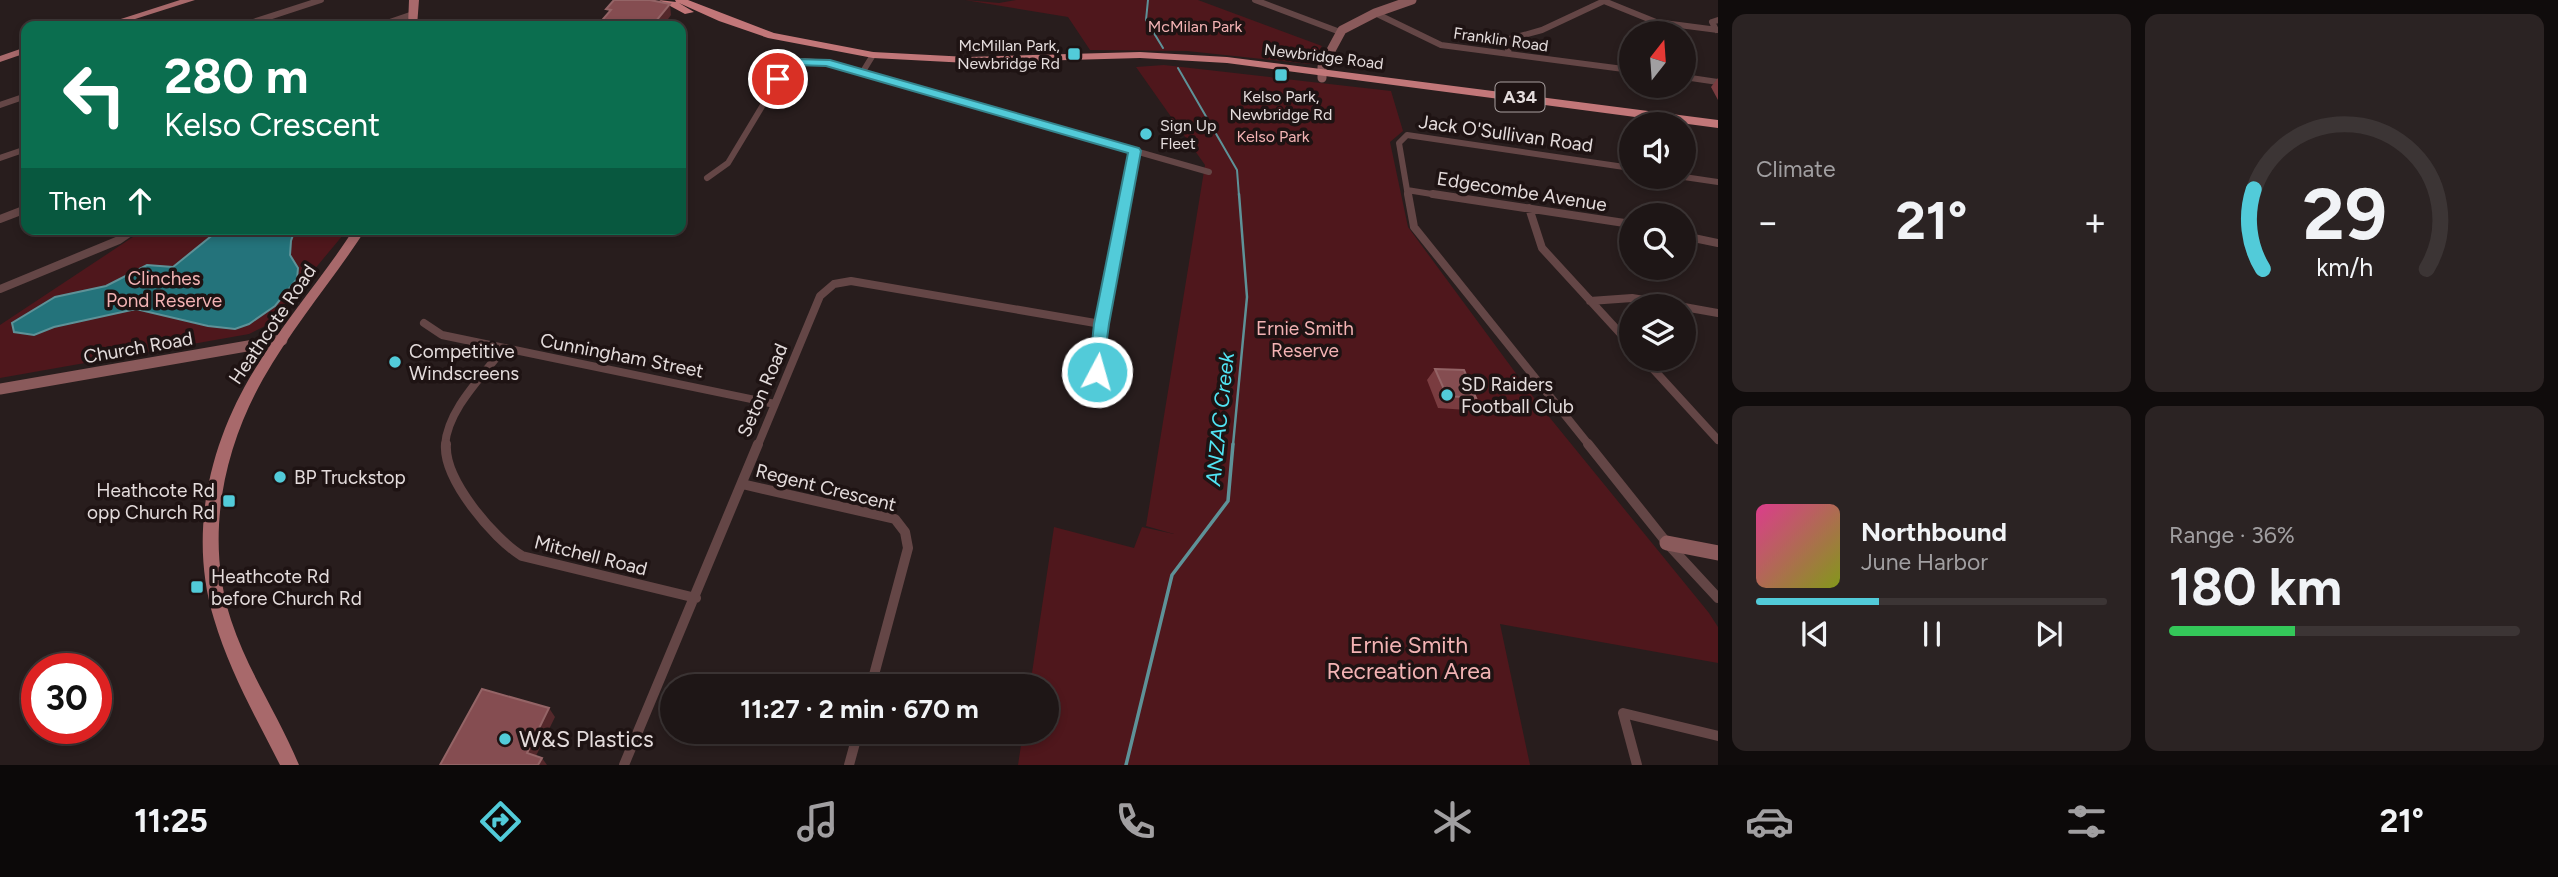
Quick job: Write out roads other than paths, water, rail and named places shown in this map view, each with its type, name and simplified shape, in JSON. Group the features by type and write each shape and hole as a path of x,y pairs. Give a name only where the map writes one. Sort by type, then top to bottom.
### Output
{"highway":[{"name":"Newbridge Road","path":"664,0 719,25 757,38 826,54 957,66 1184,59 1718,124"},
{"name":"Newbridge Road","path":"680,0 772,36 872,58"},
{"name":"Newbridge Road","path":"1321,74 1619,116"},
{"path":"1696,127 1718,130"}],"main road":[{"path":"121,21 190,0"},
{"path":"413,21 414,0"},
{"path":"0,59 21,52"},
{"name":"Heathcote Road","path":"290,765 234,646 217,601 211,540 213,494 225,446 241,405 282,340 356,235"}],"street":[{"path":"256,21 321,0"},
{"path":"1255,0 1266,1 1340,32"},
{"path":"1321,74 1340,32 1375,13 1412,0"},
{"path":"1509,54 1506,40 1510,37 1542,30 1605,1 1656,22 1717,30"},
{"name":"Franklin Road","path":"1375,13 1441,45 1619,68"},
{"path":"393,21 413,14"},
{"path":"1717,30 1712,22 1718,20"},
{"path":"862,73 872,58"},
{"path":"707,178 728,163 788,65 804,61 826,63 1209,172"},
{"path":"1696,79 1718,82"},
{"path":"0,105 21,98"},
{"name":"Jack O'Sullivan Road","path":"1619,166 1413,134 1403,137 1399,143 1414,227 1667,543 1718,598"},
{"path":"0,158 21,151"},
{"path":"1094,396 1101,324 1135,151"},
{"path":"1696,179 1718,182"},
{"name":"Edgecombe Avenue","path":"1407,190 1619,223"},
{"path":"1529,208 1542,248 1619,332"},
{"path":"0,219 21,211"},
{"path":"0,289 126,235"},
{"path":"1696,238 1718,243"},
{"name":"Seton Road","path":"624,765 820,296 827,287 838,281 852,281 1101,324"},
{"path":"1590,300 1619,299"},
{"path":"1696,309 1718,313"},
{"name":"Cunningham Street","path":"424,323 442,335 775,404"},
{"name":"Church Road","path":"0,389 282,340"},
{"name":"Mitchell Road","path":"503,349 452,418 446,435 448,469 500,544 522,556 696,598"},
{"path":"1655,371 1718,440"},
{"name":"Regent Crescent","path":"742,484 895,519 903,528 909,537 908,548 873,674"},
{"path":"1667,543 1718,554"},
{"path":"1637,765 1623,713 1718,736"},
{"path":"849,765 855,744"}],"water":[{"path":"213,235 293,235 290,255 298,268 297,279 275,306 249,324 235,329 208,326 136,309 54,327 34,335 14,332 12,323 55,297 106,286 147,265 173,267"}],"waterway":[{"name":"ANZAC Creek","path":"1148,0 1146,20 1163,48"},
{"name":"ANZAC Creek","path":"1178,68 1237,170 1239,196"},
{"name":"ANZAC Creek","path":"1233,445 1247,297 1239,194"},
{"name":"ANZAC Creek","path":"1126,765 1172,575 1228,501 1233,444"}],"place":[{"name":"McMillan Park, Newbridge Rd","path":"1074,54"},
{"name":"Kelso Park, Newbridge Rd","path":"1281,75"},
{"name":"Sign Up Fleet","path":"1146,134"},
{"name":"Competitive Windscreens","path":"395,362"},
{"name":"SD Raiders Football Club","path":"1447,395"},
{"name":"BP Truckstop","path":"280,477"},
{"name":"Heathcote Rd opp Church Rd","path":"229,501"},
{"name":"Heathcote Rd before Church Rd","path":"197,587"},
{"name":"W&S Plastics","path":"505,739"}],"park label":[{"name":"McMilan Park","path":"1195,26"},
{"name":"Kelso Park","path":"1273,136"},
{"name":"Clinches Pond Reserve","path":"164,289"},
{"name":"Ernie Smith Reserve","path":"1305,339"},
{"name":"Ernie Smith Recreation Area","path":"1409,658"}]}
